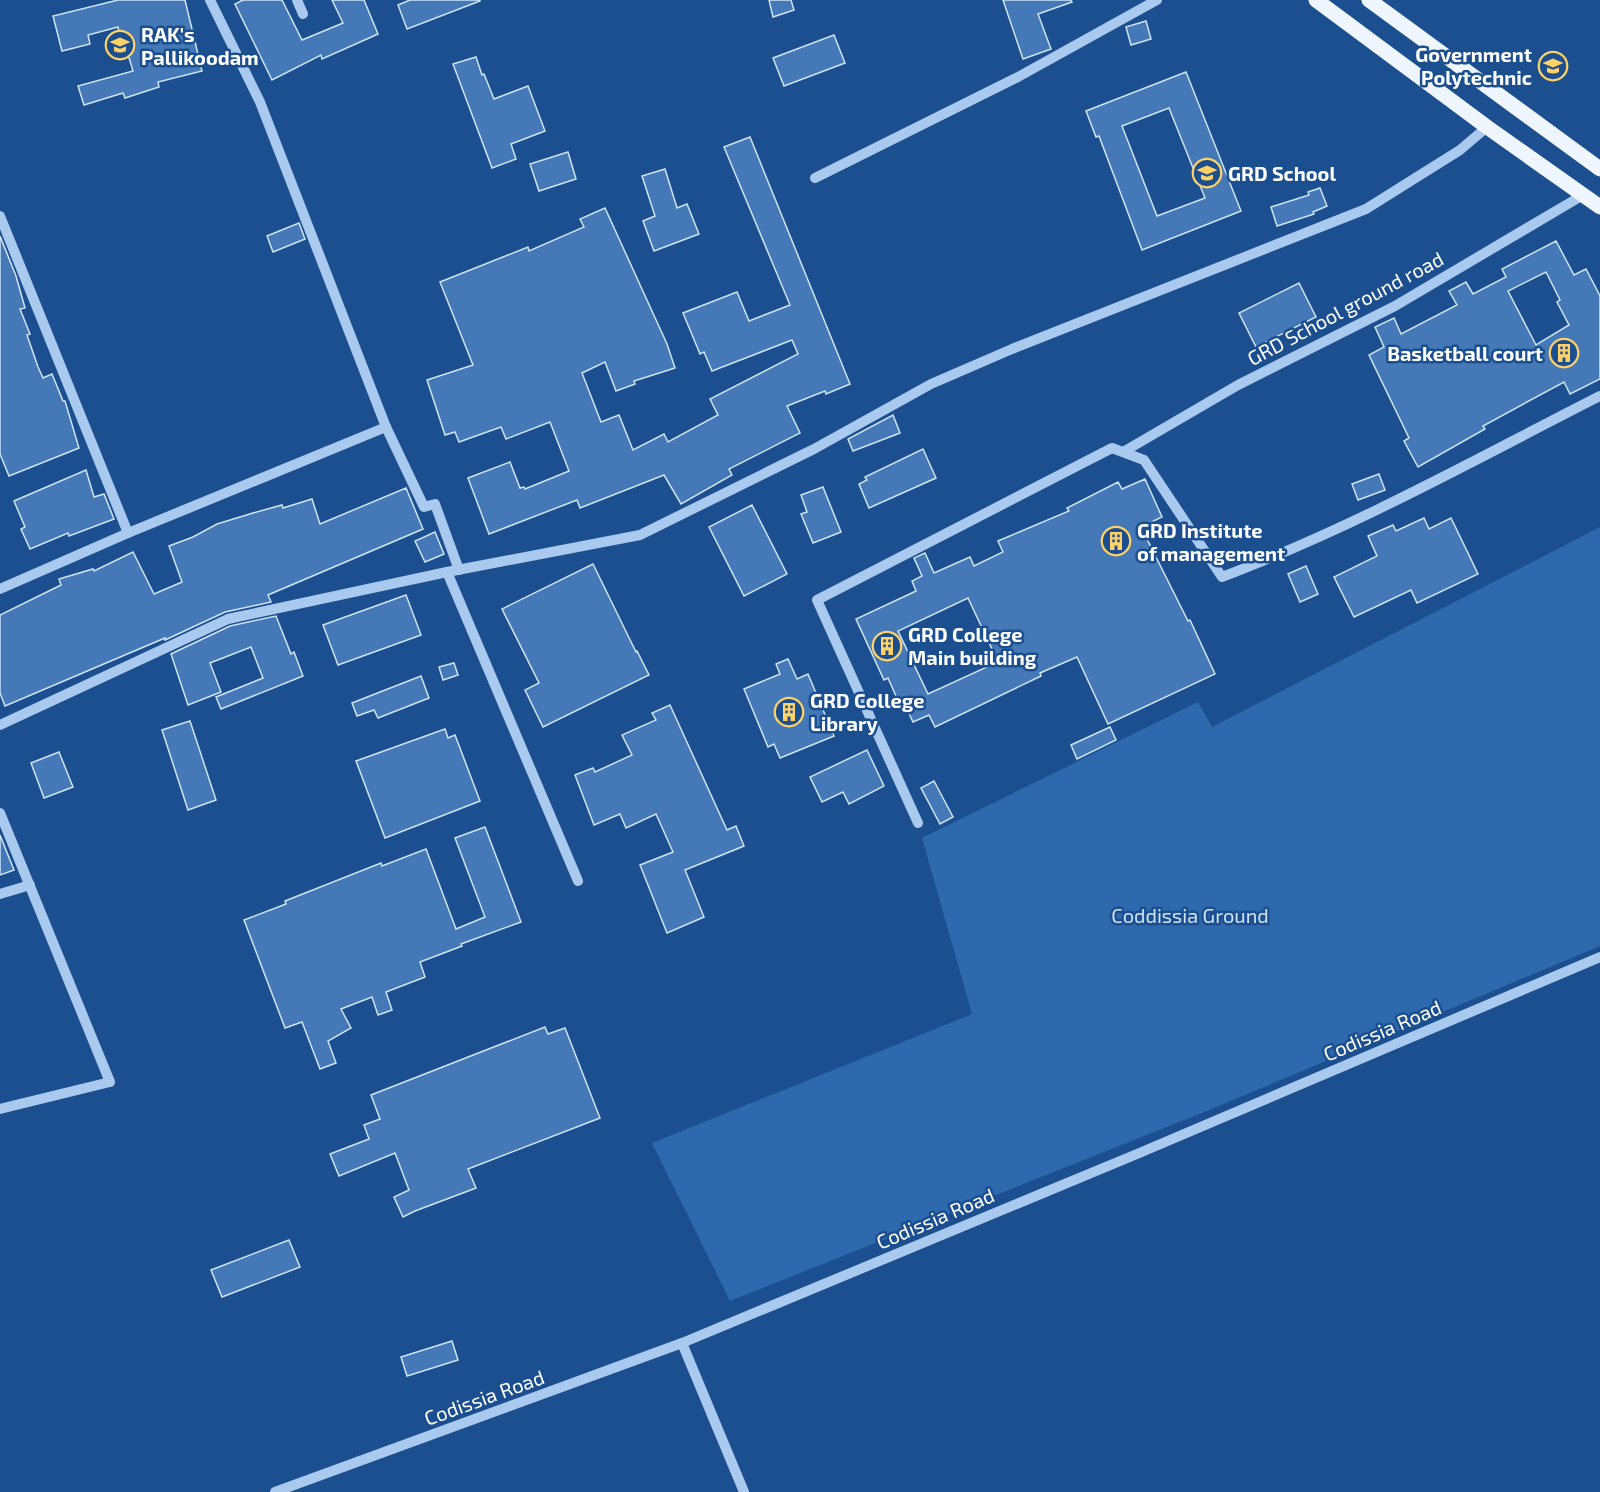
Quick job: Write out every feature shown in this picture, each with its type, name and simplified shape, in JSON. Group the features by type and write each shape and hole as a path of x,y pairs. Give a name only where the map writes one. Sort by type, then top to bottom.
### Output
{"main road":[{"path":"1316,0 1487,127 1600,207"},
{"path":"1369,0 1600,169"}],"street":[{"path":"210,0 260,102 386,427 424,507 435,504 459,570"},
{"path":"297,0 303,14"},
{"path":"815,178 1018,77 1157,0"},
{"path":"0,725 228,619 447,572 640,535 814,449 931,384 1012,349 1366,209 1460,150 1487,127"},
{"name":"GRD School ground road","path":"1123,452 1238,385 1395,306 1583,195"},
{"path":"0,216 128,533"},
{"path":"918,823 817,600 1112,448 1144,460 1222,577 1280,555 1600,396"},
{"path":"0,590 128,533 386,427"},
{"path":"447,572 578,881"},
{"path":"0,813 110,1082 0,1109"},
{"path":"0,894 30,885"},
{"name":"Codissia Road","path":"275,1492 682,1343 1148,1150 1600,957"},
{"path":"682,1343 744,1492"}],"green space":[{"name":"Coddissia Ground","path":"1600,527 1600,946 1202,1113 730,1301 652,1143 972,1014 922,838 1198,702 1212,727"}],"building":[{"path":"118,0 185,0 202,71 158,82 159,87 125,98 123,93 84,105 78,86 133,71 124,41 121,42 118,27 88,35 90,44 62,51 53,16"},
{"path":"243,0 282,0 302,40 343,23 332,0 364,0 378,34 322,59 321,55 272,80 235,4"},
{"path":"410,0 480,1 407,29 398,5"},
{"path":"769,0 791,0 794,10 773,17"},
{"path":"1003,0 1071,0 1072,2 1038,14 1051,49 1023,59"},
{"path":"1146,21 1151,39 1131,45 1126,27"},
{"path":"834,35 845,63 784,86 773,58"},
{"path":"476,57 494,99 528,86 545,131 511,144 516,159 492,168 453,64"},
{"name":"GRD School","path":"1186,72 1241,211 1142,250 1099,136 1096,137 1086,111","holes":["1169,108 1205,198 1157,216 1122,126"]},
{"path":"750,137 850,384 787,406 800,433 729,469 732,475 681,504 664,475 580,508 577,500 489,534 468,478 510,462 520,488 525,489 569,471 550,422 506,439 501,427 459,442 455,432 445,435 427,380 473,365 440,282 528,247 529,251 584,227 580,219 605,208 667,344 675,368 634,381 635,384 616,391 605,362 582,373 601,422 619,415 633,450 664,434 668,442 718,415 710,399 798,354 792,340 712,371 704,352 700,354 683,313 737,292 749,321 790,305 724,147"},
{"path":"568,152 576,179 539,191 530,164"},
{"path":"665,169 677,208 687,204 699,234 654,251 643,221 655,216 642,176"},
{"path":"1320,188 1327,206 1313,212 1314,214 1277,226 1271,207 1309,195 1308,192"},
{"path":"299,223 305,239 273,252 267,236"},
{"path":"0,236 16,276 25,308 20,309 30,334 27,335 38,367 43,378 52,374 63,401 65,401 79,448 9,476 0,454"},
{"path":"1556,241 1574,275 1586,269 1600,296 1600,379 1570,394 1564,382 1483,426 1485,429 1418,467 1404,441 1409,438 1369,355 1384,347 1375,327 1394,318 1401,334 1457,305 1449,291 1466,282 1473,294 1506,277 1502,269","holes":["1546,272 1560,300 1557,302 1569,325 1536,345 1508,291"]},
{"path":"1299,283 1316,317 1256,347 1239,313"},
{"path":"893,415 900,433 853,451 848,439"},
{"path":"923,449 936,478 869,508 859,484 867,480 865,477"},
{"path":"86,470 94,497 104,494 114,519 69,536 68,533 30,549 21,529 25,527 14,501"},
{"path":"1379,474 1385,490 1358,500 1352,484"},
{"path":"1145,479 1162,517 1141,527 1188,621 1190,620 1215,674 1108,724 1077,657 1040,673 1041,676 935,727 929,715 913,722 903,701 899,703 888,678 884,680 856,619 916,591 912,581 922,576 914,558 925,553 934,573 970,557 974,566 1003,552 998,541 1069,511 1067,508 1118,482 1122,489","holes":["968,598 998,662 928,694 898,631"]},
{"path":"823,487 841,532 813,543 801,514 807,512 801,495"},
{"path":"406,488 423,529 268,595 271,602 225,612 165,640 165,638 5,706 0,693 0,615 61,585 59,579 93,569 94,571 133,552 154,594 182,582 169,546 193,537 217,524 282,505 283,508 312,499 320,524"},
{"path":"752,505 787,574 744,596 709,527"},
{"path":"1424,518 1429,529 1451,518 1478,574 1417,603 1411,590 1354,617 1334,577 1377,556 1368,536 1393,525 1396,531"},
{"path":"435,532 444,554 425,562 415,541"},
{"path":"593,564 649,675 543,727 525,690 539,683 502,609"},
{"path":"1306,566 1318,594 1300,602 1288,574"},
{"path":"406,595 421,635 338,665 323,625"},
{"path":"276,616 291,654 294,652 303,676 221,709 216,697 263,678 251,647 210,663 221,692 188,705 171,654 230,626"},
{"name":"GRD College Library","path":"788,659 797,679 808,674 834,736 780,758 774,744 768,747 744,689 780,674 776,664"},
{"path":"454,663 458,675 443,680 439,667"},
{"path":"421,676 429,698 378,718 374,710 357,716 352,703"},
{"path":"670,705 727,830 736,826 744,846 685,870 704,917 667,933 640,865 673,852 656,814 626,828 620,814 594,825 575,775 593,768 595,772 632,755 622,735 656,720 652,713"},
{"path":"190,721 216,800 188,810 162,730"},
{"path":"1110,727 1116,740 1077,759 1071,745"},
{"path":"445,729 448,738 455,735 480,801 385,838 356,761"},
{"path":"867,750 884,786 849,804 843,792 822,802 810,777"},
{"path":"59,752 73,787 44,798 31,763"},
{"path":"934,781 953,817 940,824 921,788"},
{"path":"485,827 521,922 420,962 425,977 386,992 392,1010 378,1015 372,997 341,1009 351,1028 328,1041 336,1063 320,1069 302,1022 285,1028 244,920 381,863 382,866 426,849 456,929 485,917 455,838"},
{"path":"0,835 14,870 0,875"},
{"path":"545,1027 548,1034 565,1028 600,1118 468,1169 476,1188 403,1217 394,1197 409,1190 395,1153 339,1176 330,1154 369,1139 364,1125 380,1119 371,1095"},
{"path":"289,1240 300,1267 222,1297 211,1270"},
{"path":"452,1341 458,1360 407,1376 401,1357"}],"place":[{"name":"RAK's Pallikoodam","path":"120,45"},
{"name":"Government Polytechnic","path":"1553,66"},
{"name":"GRD School","path":"1207,173"},
{"name":"Basketball court","path":"1564,353"},
{"name":"GRD Institute of management","path":"1116,541"},
{"name":"GRD College Main building","path":"887,646"},
{"name":"GRD College Library","path":"789,712"}]}
